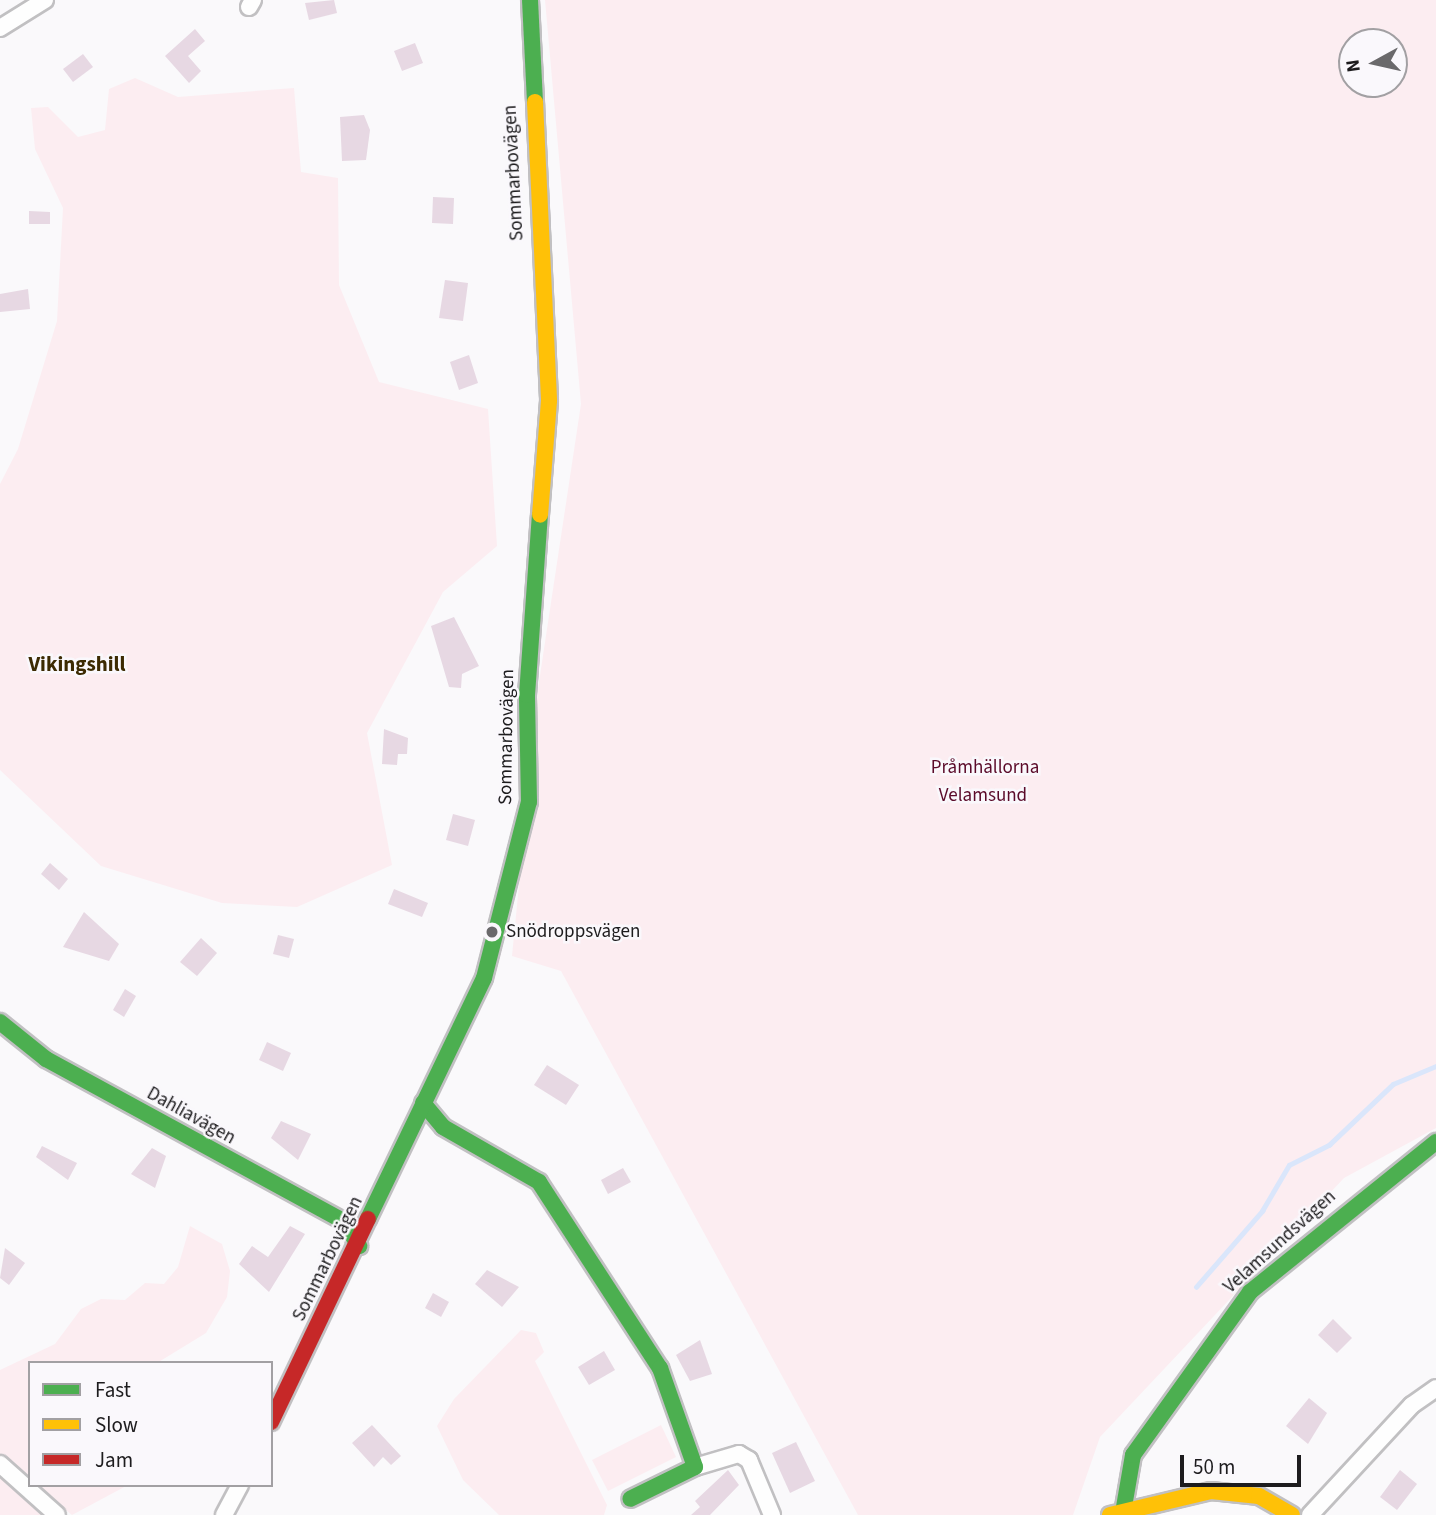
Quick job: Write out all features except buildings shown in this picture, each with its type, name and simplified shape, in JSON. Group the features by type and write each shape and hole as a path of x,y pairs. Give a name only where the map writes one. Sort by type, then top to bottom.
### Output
{"street":[{"path":"0,28 45,0"},
{"name":"Sommarbovägen","path":"273,1418 359,1246 423,1103 484,978 529,802 527,695 549,401 530,0"},
{"name":"Dahliavägen","path":"0,1021 46,1059 343,1221 359,1246"},
{"path":"423,1103 443,1127 539,1182 660,1368 695,1467"},
{"name":"Velamsundsvägen","path":"1117,1511 1133,1455 1250,1292 1436,1142"},
{"path":"1310,1515 1412,1405 1436,1388"},
{"path":"630,1499 695,1467 739,1454 749,1460 772,1515"},
{"path":"0,1464 57,1515"},
{"path":"224,1515 239,1487"},
{"path":"1117,1511 1233,1491 1259,1496 1292,1515"}],"green space":[{"name":"Pråmhällorna","path":"545,0 1436,0 1436,1128 1344,1178 1100,1437 1073,1515 858,1515 561,971 512,956 539,682 581,404"},
{"path":"135,78 178,97 294,88 301,172 338,178 339,285 379,382 488,409 497,546 443,592 367,733 392,865 297,907 222,903 101,866 0,770 0,484 18,449 57,321 63,208 35,149 31,108 48,107 78,137 105,130 109,89"},
{"path":"190,1226 222,1244 230,1271 227,1297 206,1333 160,1361 28,1361 28,1479 0,1454 0,1370 55,1344 81,1309 101,1299 125,1300 145,1283 164,1284 178,1267"},
{"path":"521,1330 536,1333 544,1352 535,1361 607,1505 604,1515 499,1515 463,1480 437,1426 454,1399"},
{"path":"661,1425 676,1457 608,1491 592,1460"},
{"path":"0,1475 44,1515 0,1515"},
{"path":"37,1487 124,1487 72,1515"}],"waterway":[{"path":"1196,1287 1262,1211 1289,1165 1329,1145 1393,1084 1436,1066"}],"traffic: fast":[{"path":"530,0 535,102"},
{"path":"368,1219 484,978 529,802 527,695 540,515"},
{"path":"0,1022 46,1059 343,1221 359,1246"},
{"path":"423,1103 443,1127 539,1182 660,1368 695,1467 630,1499"},
{"path":"1124,1507 1133,1455 1250,1292 1436,1142"}],"traffic: slow":[{"path":"535,102 549,401 540,515"},
{"path":"1110,1515 1211,1491 1259,1496 1292,1515"}],"traffic: jam":[{"path":"273,1418 368,1219"}],"place":[{"name":"Snödroppsvägen","path":"492,932"}],"district":[{"name":"Vikingshill","path":"77,664"}],"park label":[{"name":"Velamsund","path":"983,796"}]}
